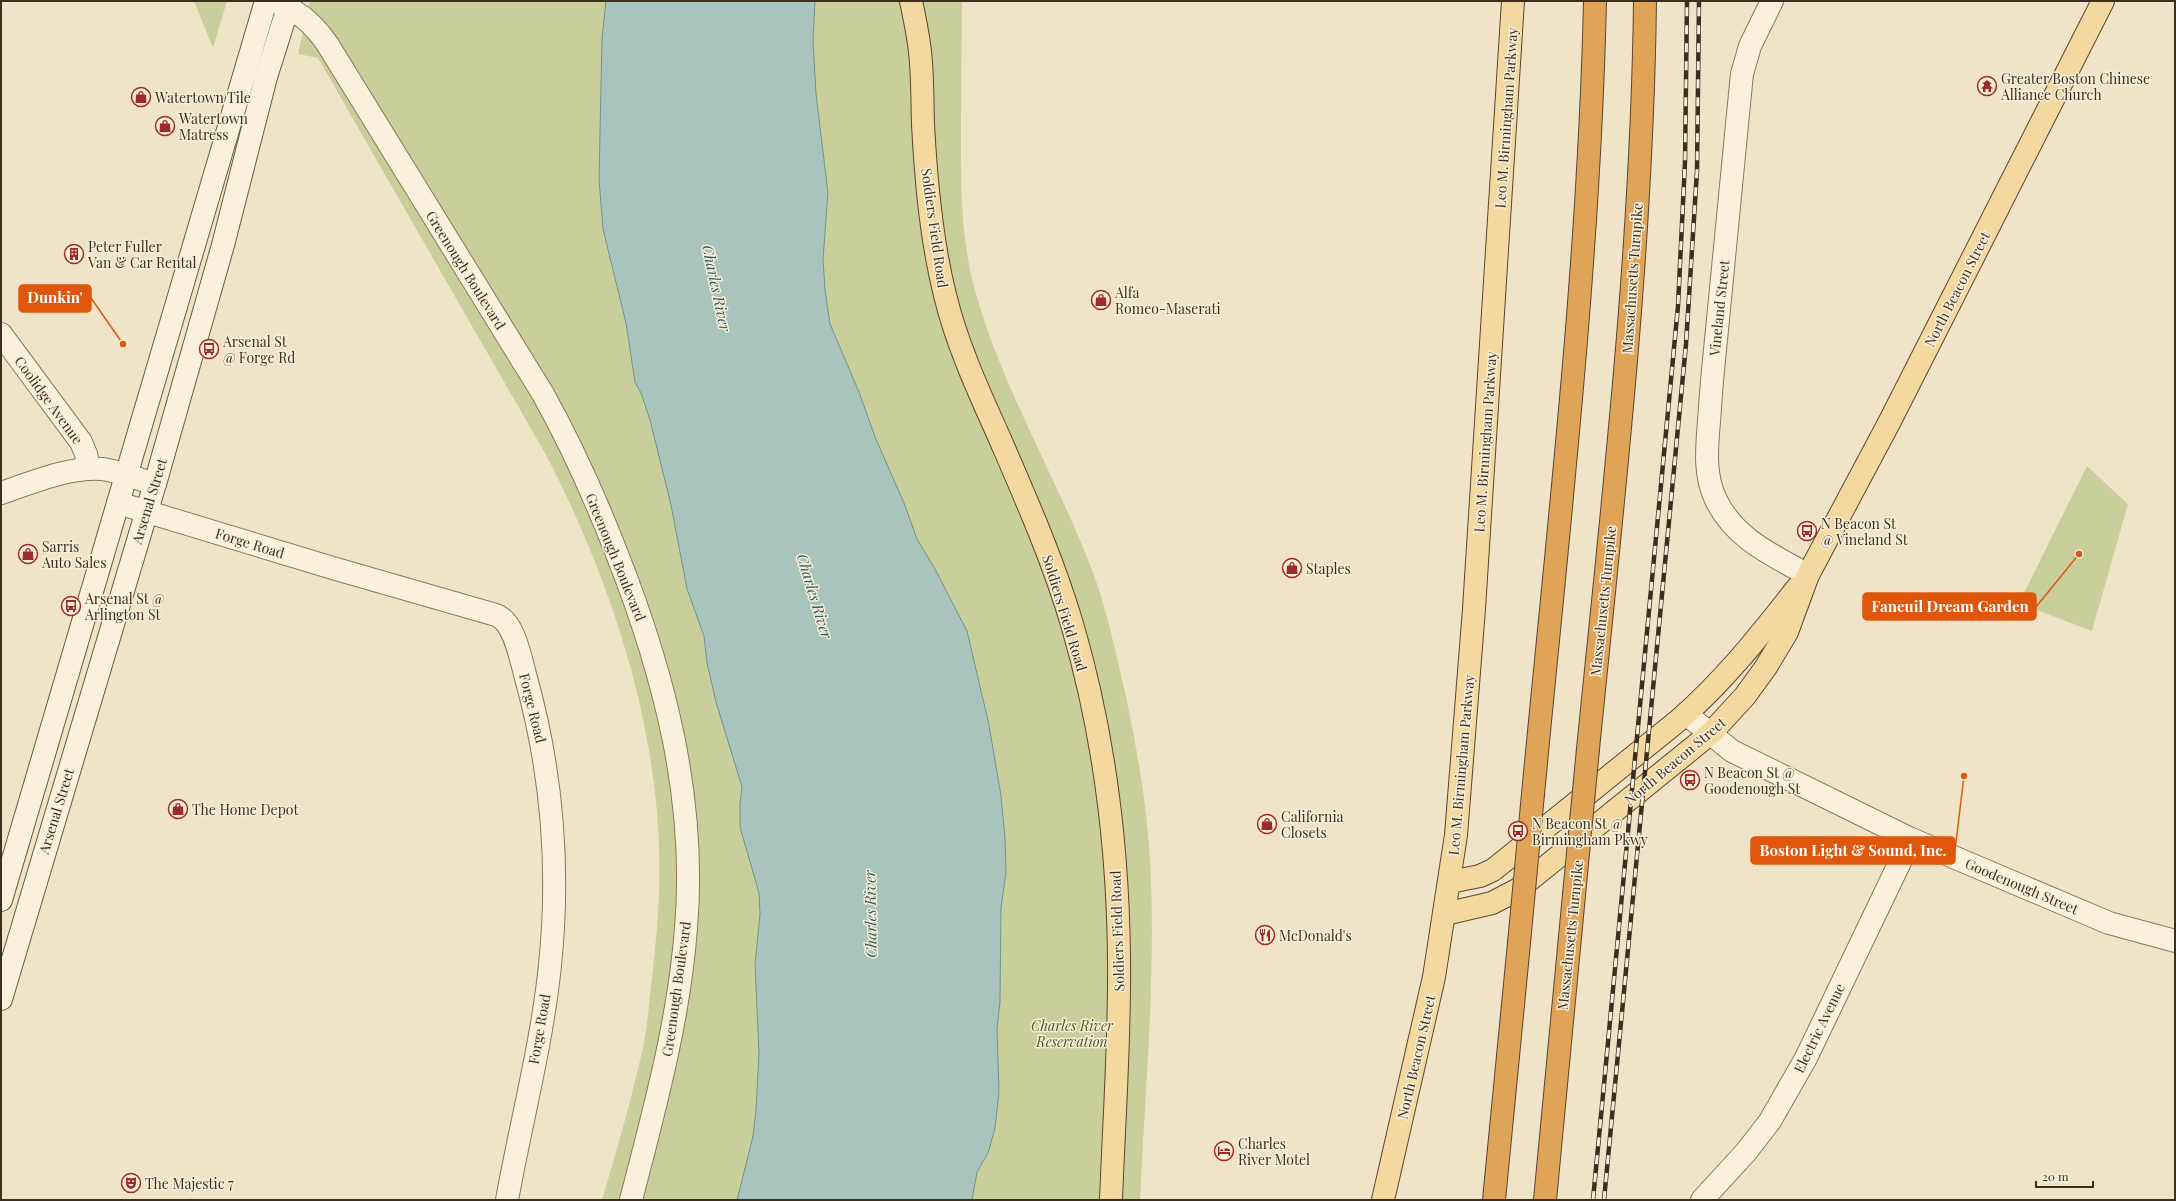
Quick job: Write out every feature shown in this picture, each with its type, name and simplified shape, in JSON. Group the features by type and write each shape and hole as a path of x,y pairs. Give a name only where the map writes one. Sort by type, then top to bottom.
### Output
{"highway":[{"path":"1494,1200 1582,279 1591,139 1595,1"},
{"name":"Massachusetts Turnpike","path":"1545,1200 1634,271 1642,131 1645,1"}],"main road":[{"name":"Soldiers Field Road","path":"911,1 920,44 927,185 934,242 946,300 964,357 1021,488 1061,591 1080,655 1102,751 1114,850 1119,935 1119,1003 1111,1200"},
{"name":"Soldiers Field Road","path":"920,44 925,1"},
{"name":"Leo M. Birmingham Parkway","path":"1450,882 1460,788 1474,609 1513,1"},
{"name":"North Beacon Street","path":"1445,914 1492,903 1517,890 1711,733 1745,696 1766,667 1787,632 1808,575 1893,415 2103,1"},
{"name":"North Beacon Street","path":"1383,1200 1434,977 1450,882 1480,876 1493,870 1686,714 1735,666 1808,575"}],"street":[{"name":"Arsenal Street","path":"1,900 266,1"},
{"name":"Vineland Street","path":"1772,1 1750,46 1742,74 1712,379 1707,468 1710,485 1717,501 1726,517 1738,532 1759,548 1808,575"},
{"name":"Arsenal Street","path":"1,999 155,484 223,245 284,3"},
{"name":"Greenough Boulevard","path":"284,3 307,19 328,45 561,427 607,527 654,657 675,740 687,828 688,876 686,927 674,1020 650,1127 631,1200"},
{"name":"Coolidge Avenue","path":"1,334 81,442 86,454 88,469"},
{"path":"1,493 40,480 88,469 103,469 155,484"},
{"name":"Forge Road","path":"118,503 496,615 504,620 509,627 529,688 547,773 553,831 554,884 552,939 546,992 507,1200"},
{"name":"Goodenough Street","path":"1686,714 1732,751 1911,839 2109,924 2175,941"},
{"name":"Electric Avenue","path":"1702,1200 1746,1152 1770,1121 1806,1058 1911,839"}],"green space":[{"path":"194,1 227,1 213,48"},
{"path":"310,1 606,1 602,38 599,179 603,229 626,323 635,382 641,393 650,420 671,505 687,589 704,636 707,663 716,702 742,787 740,827 759,893 760,914 755,964 759,1053 756,1110 753,1136 737,1200 602,1200 619,1143 645,1038 658,912 659,846 655,795 648,744 637,694 624,644 608,596 589,548 546,455 318,58 298,54"},
{"name":"Charles River Reservation","path":"815,1 962,1 961,187 966,250 970,270 986,326 1014,397 1078,535 1104,605 1127,699 1143,789 1151,879 1152,959 1140,1200 972,1200 977,1172 988,1153 995,1128 999,1092 997,1029 1000,1000 1001,908 1006,872 1005,838 1001,796 989,725 967,631 935,569 917,539 904,503 875,437 859,392 830,324 825,290 823,259 828,193 816,94 813,41"},
{"path":"2087,466 2128,504 2092,631 2019,603"}],"water":[{"name":"Charles River","path":"606,1 815,1 813,41 816,94 828,193 823,259 825,290 830,324 859,392 875,437 904,503 917,539 935,569 967,631 989,725 1001,796 1005,838 1006,872 1001,908 1000,1001 997,1029 999,1092 995,1128 988,1153 977,1172 972,1200 737,1200 753,1136 756,1110 759,1053 755,964 760,914 759,893 740,827 742,787 716,702 707,663 704,636 687,589 671,505 650,420 641,393 635,382 626,323 603,229 599,179 602,38"}],"railway":[{"path":"1593,1200 1678,306 1685,162 1687,1"},
{"path":"1604,1200 1686,344 1697,171 1699,1"}],"place":[{"name":"Greater Boston Chinese Alliance Church","path":"1987,86"},
{"name":"Watertown Tile","path":"141,97"},
{"name":"Watertown Matress","path":"165,126"},
{"name":"Peter Fuller Van & Car Rental","path":"74,254"},
{"name":"Alfa Romeo-Maserati","path":"1101,300"},
{"name":"Dunkin'","path":"123,344"},
{"name":"Arsenal St @ Forge Rd","path":"209,349"},
{"name":"N Beacon St @ Vineland St","path":"1807,531"},
{"name":"Sarris Auto Sales","path":"28,554"},
{"name":"Faneuil Dream Garden","path":"2079,554"},
{"name":"Staples","path":"1292,568"},
{"name":"Arsenal St @ Arlington St","path":"71,606"},
{"name":"Boston Light & Sound, Inc.","path":"1964,776"},
{"name":"N Beacon St @ Goodenough St","path":"1690,780"},
{"name":"The Home Depot","path":"178,809"},
{"name":"California Closets","path":"1267,824"},
{"name":"N Beacon St @ Birmingham Pkwy","path":"1518,831"},
{"name":"McDonald's","path":"1265,935"},
{"name":"Charles River Motel","path":"1224,1151"},
{"name":"The Majestic 7","path":"131,1183"}]}
